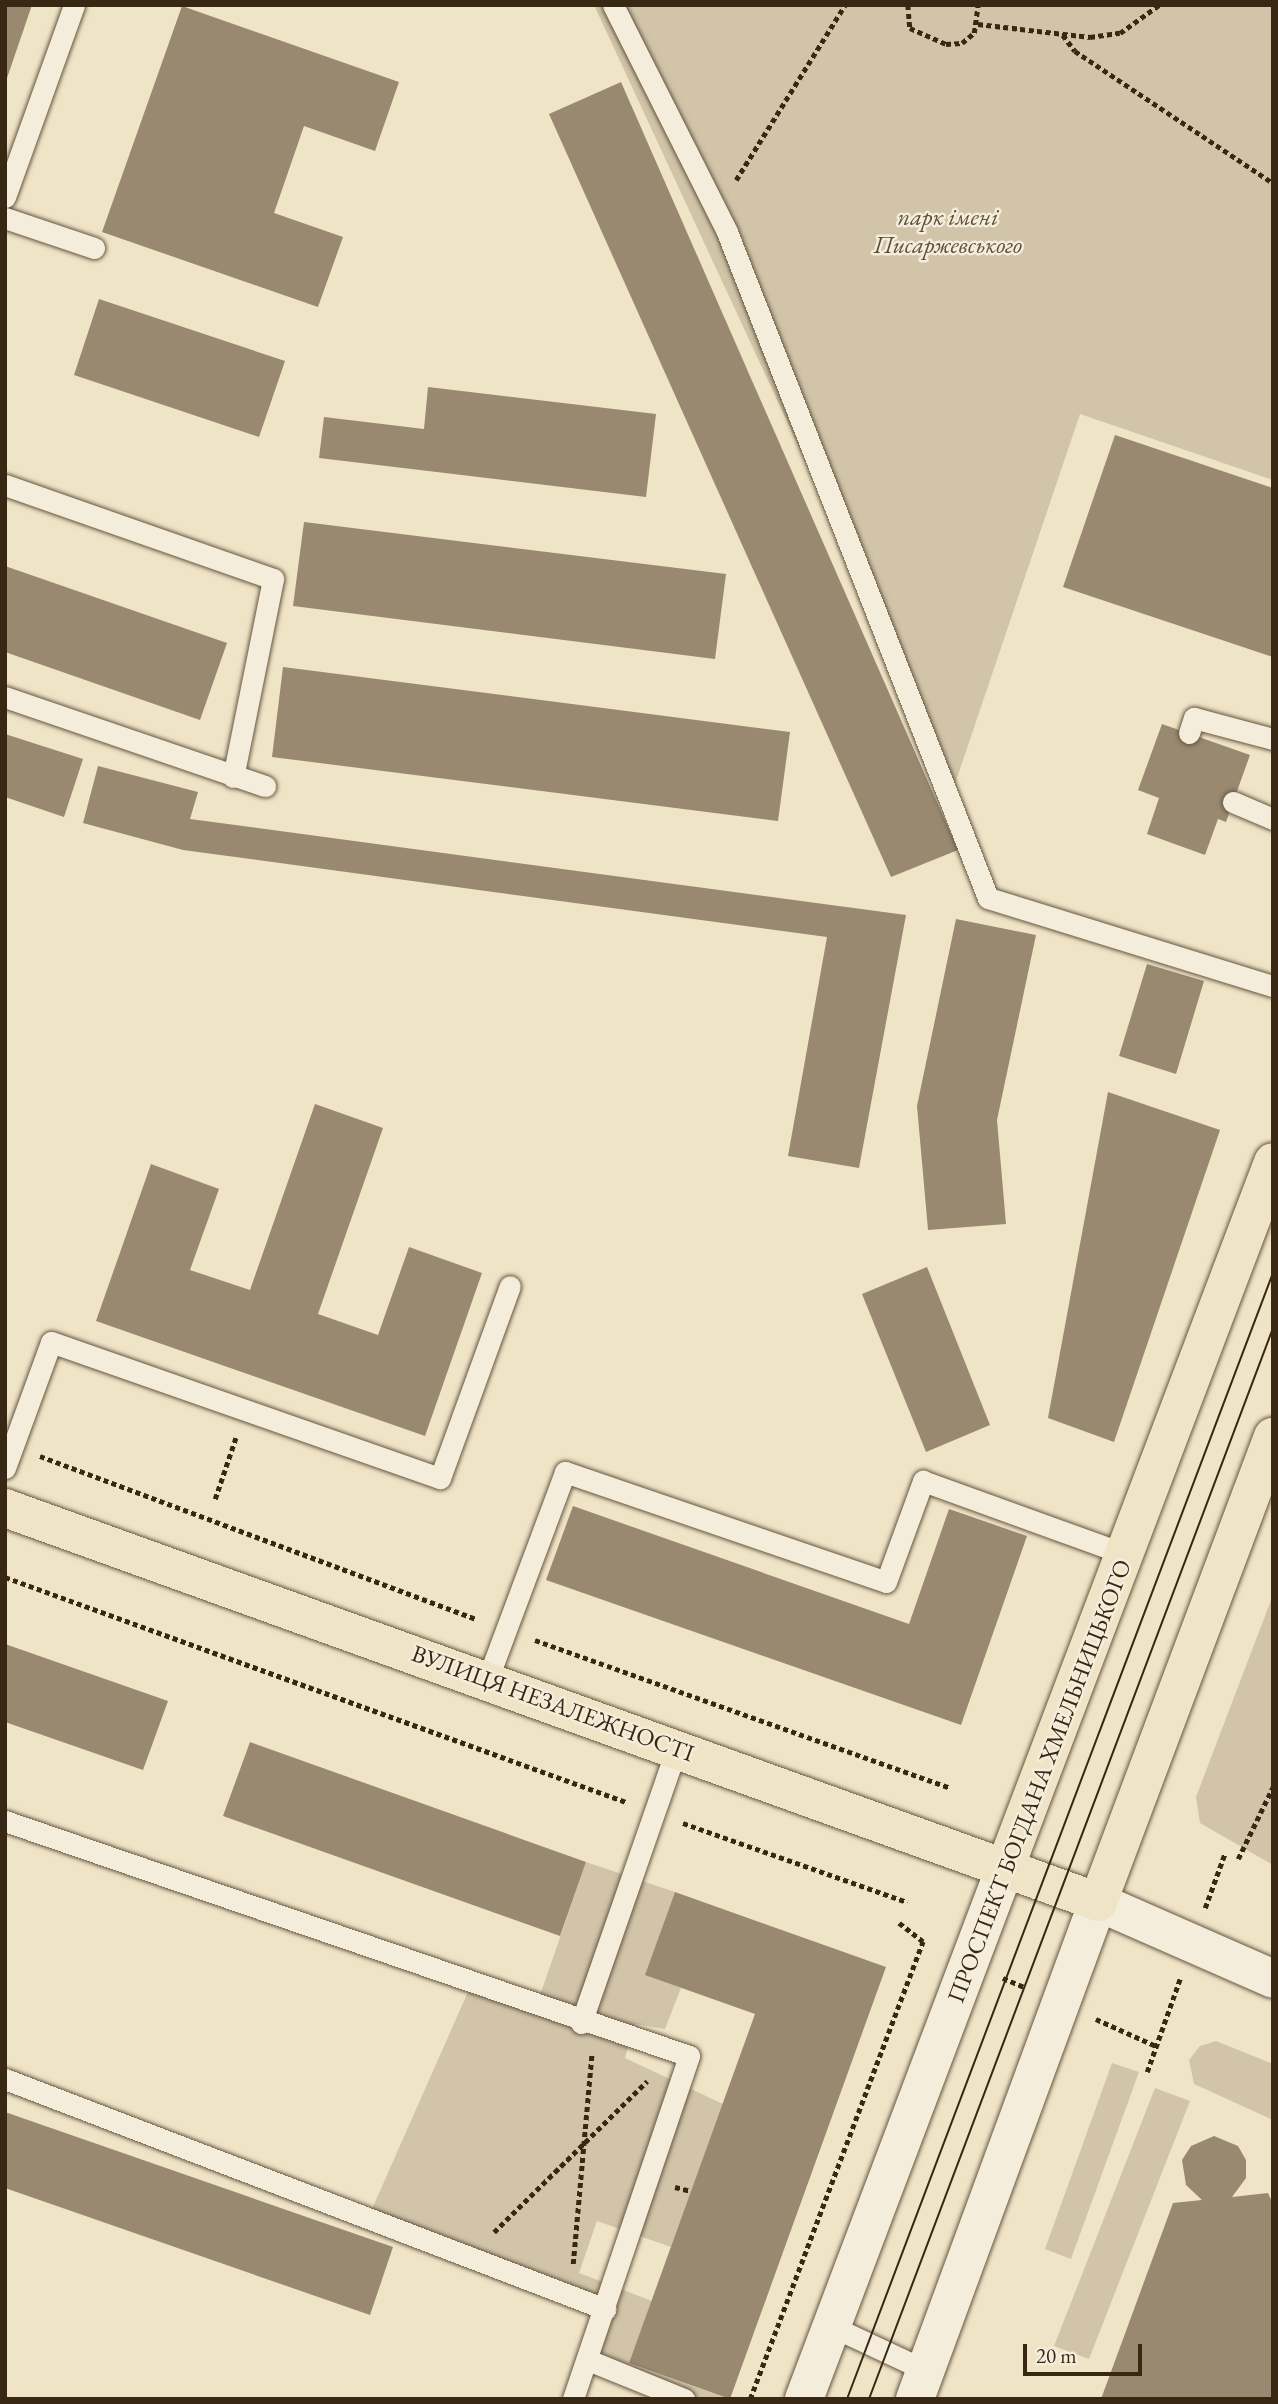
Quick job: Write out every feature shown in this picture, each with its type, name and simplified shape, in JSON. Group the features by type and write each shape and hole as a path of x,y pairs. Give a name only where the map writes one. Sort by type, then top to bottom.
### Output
{"main road":[{"name":"ПРОСПЕКТ БОГДАНА ХМЕЛЬНИЦЬКОГО","path":"804,2399 1273,1162"},
{"path":"921,2385 1098,1902 1273,1437"},
{"name":"ВУЛИЦЯ НЕЗАЛЕЖНОСТІ","path":"5,1508 488,1678 1098,1902"},
{"path":"1098,1902 1273,1979"}],"lane":[{"path":"5,197 74,5"},
{"path":"613,5 718,210 988,898 1273,986"},
{"path":"5,218 93,248"},
{"path":"5,485 273,579 233,777"},
{"path":"5,697 265,786"},
{"path":"1189,733 1194,718 1273,739"},
{"path":"1233,802 1273,819"},
{"path":"5,1468 51,1342 440,1478 510,1286"},
{"path":"488,1678 565,1472 886,1582 923,1481 1125,1554"},
{"path":"588,2026 677,1747"},
{"path":"5,1821 588,2026 689,2056 573,2399"},
{"path":"5,2079 605,2309"},
{"path":"831,2326 921,2385"},
{"path":"588,2360 684,2399"}],"path":[{"path":"718,210 845,5"},
{"path":"908,5 910,28 927,39 961,43 978,24 978,5"},
{"path":"978,24 1063,35 1120,33 1159,5"},
{"path":"1063,35 1076,51 1273,183"},
{"path":"5,1577 907,1902"},
{"path":"1238,1859 1273,1787"},
{"path":"1200,1922 1225,1853"},
{"path":"750,2399 923,1942 899,1923"},
{"path":"1147,2072 1184,1969"},
{"path":"570,2295 584,2143 588,2026"},
{"path":"469,2257 658,2071"}],"green space":[{"name":"парк імені Писаржевського","path":"594,5 1273,5 1273,480 1080,414 955,784"},
{"path":"1273,1595 1273,1865 1200,1823 1196,1797"},
{"path":"586,1862 675,1892 646,1974 681,1988 665,2029 635,2024 625,2058 723,2104 671,2247 597,2221 579,2273 652,2301 629,2363 729,2399 684,2399 588,2360 605,2309 368,2218 471,1985 536,2007"},
{"path":"1216,2041 1273,2064 1273,2120 1194,2084 1189,2060 1200,2046"},
{"path":"1112,2063 1139,2072 1071,2259 1045,2249"},
{"path":"1155,2088 1190,2101 1089,2359 1054,2346"}],"building":[{"path":"5,5 32,5 6,81 5,81"},
{"path":"182,6 399,82 375,151 304,126 274,213 343,237 318,307 102,232"},
{"path":"621,82 958,850 891,877 549,114"},
{"path":"99,299 285,361 259,437 74,375"},
{"path":"428,387 656,414 646,497 319,458 324,417 424,429"},
{"path":"1115,435 1273,488 1273,657 1063,587"},
{"path":"304,522 726,574 715,659 293,606"},
{"path":"5,566 227,643 200,720 5,652"},
{"path":"283,667 790,732 778,821 272,757"},
{"path":"1162,724 1250,755 1226,822 1218,819 1205,855 1147,834 1159,798 1138,790"},
{"path":"5,734 83,759 64,817 5,797"},
{"path":"98,766 198,792 190,819 906,915 859,1168 788,1156 827,937 183,850 83,823"},
{"path":"956,919 1036,935 997,1120 1006,1224 928,1230 917,1106"},
{"path":"1147,964 1204,981 1176,1074 1119,1056"},
{"path":"1108,1092 1220,1130 1114,1442 1048,1418"},
{"path":"315,1104 383,1128 318,1314 378,1335 409,1247 482,1273 425,1436 96,1321 151,1164 219,1189 190,1270 250,1290"},
{"path":"927,1267 990,1425 926,1452 862,1294"},
{"path":"573,1506 909,1624 949,1509 1027,1536 961,1725 546,1580"},
{"path":"5,1644 168,1701 143,1770 5,1722"},
{"path":"250,1742 586,1862 560,1936 223,1816"},
{"path":"675,1892 886,1967 730,2399 629,2363 755,2014 645,1975"},
{"path":"5,2112 393,2247 370,2315 5,2188"},
{"path":"1214,2136 1238,2146 1246,2160 1246,2178 1232,2197 1268,2193 1273,2204 1273,2399 1101,2399 1173,2203 1202,2200 1186,2185 1182,2160 1191,2146"}],"tram line":[{"path":"847,2399 1273,1273"},
{"path":"869,2399 1273,1328"}]}
